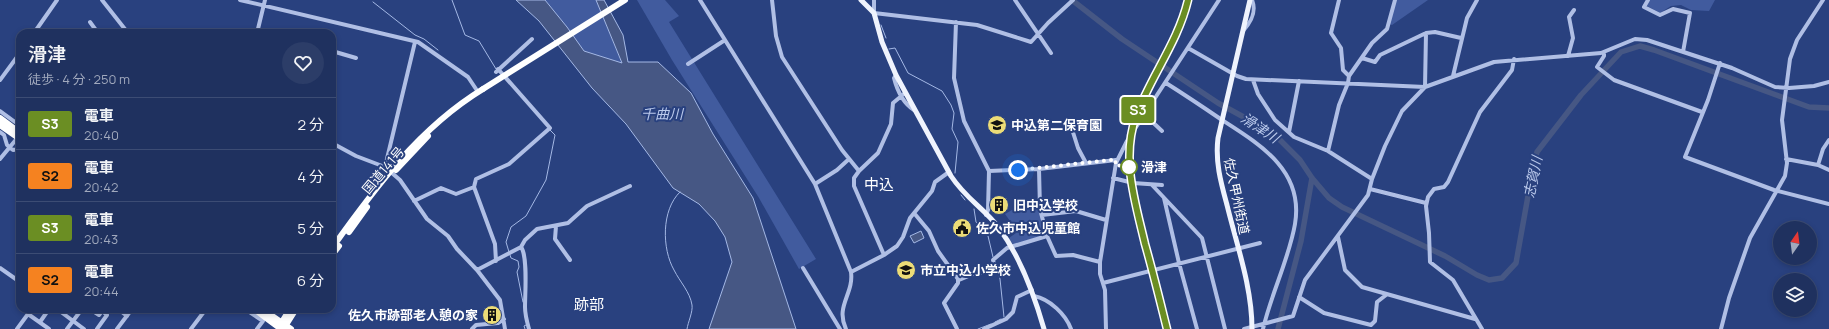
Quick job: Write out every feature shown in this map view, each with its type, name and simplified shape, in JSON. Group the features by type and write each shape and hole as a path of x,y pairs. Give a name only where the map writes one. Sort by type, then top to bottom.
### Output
{"highway":[{"name":"国道141号","path":"336,243 389,170 459,105 480,90 625,0"},
{"path":"0,118 16,133"},
{"path":"0,125 16,134"},
{"name":"国道141号","path":"336,249 389,170"},
{"path":"260,313 283,327"},
{"path":"267,313 283,327"},
{"path":"283,327 288,313"},
{"path":"283,327 293,313"}],"main road":[{"path":"861,0 874,13 882,42 903,94 915,110 949,172 962,192 998,228 1010,247 1032,290 1044,329"},
{"name":"佐久甲州街道","path":"1251,0 1217,146 1218,168 1248,293 1252,328"}],"street":[{"path":"37,29 58,0"},
{"path":"102,0 125,29"},
{"path":"240,0 415,42 424,46 468,77 480,90"},
{"path":"258,29 265,0"},
{"path":"700,0 815,184 851,272 850,285 842,313 842,320 846,329"},
{"path":"772,0 776,36 782,57 842,150 859,171"},
{"path":"874,0 874,13 977,25 1031,42 1073,0"},
{"path":"1015,0 1051,53"},
{"path":"1106,329 1106,303 1100,262 1116,160 1219,0"},
{"path":"1339,0 1331,34 1341,48 1343,70 1349,76"},
{"path":"1328,151 1338,105 1348,83 1349,76 1372,43 1386,29 1395,0"},
{"path":"1453,76 1467,18 1477,0"},
{"path":"1721,329 1729,298 1748,244 1758,221 1778,190 1785,176 1786,159 1782,126 1783,110 1785,90 1794,47 1823,0"},
{"path":"1647,1 1644,7 1660,15 1673,9 1690,13 1683,52"},
{"path":"1568,56 1573,38 1569,17 1574,10"},
{"path":"90,22 95,29"},
{"path":"956,22 954,78 964,120 989,171 988,210 986,215"},
{"path":"1362,58 1375,62 1380,55 1426,33 1438,33 1461,38"},
{"path":"1244,329 1290,317 1295,313 1305,280 1361,205 1370,189 1390,134 1402,111 1425,86 1426,33"},
{"path":"496,260 495,244 474,187 476,179 509,164 549,129 497,70 532,39"},
{"path":"1188,48 1242,78 1253,80 1425,86 1494,62 1604,52 1635,39 1647,40 1719,64 1785,90 1814,86 1829,82"},
{"path":"688,64 725,40"},
{"path":"389,170 415,42"},
{"path":"336,52 356,58"},
{"path":"1604,52 1604,56 1597,65 1598,68 1610,78 1702,112"},
{"path":"0,80 16,58"},
{"path":"1482,329 1453,280 1432,264 1429,259 1426,202 1434,189 1444,187 1448,182 1480,112 1512,70 1514,59"},
{"path":"1719,64 1685,157 1778,190 1829,204"},
{"path":"1253,80 1258,94 1275,120 1296,138 1310,142 1328,151 1372,180"},
{"path":"1289,132 1299,81"},
{"path":"1166,82 1223,119 1263,148 1290,180 1294,192 1296,211 1295,225 1263,329"},
{"path":"884,255 854,186 854,178 859,171 878,153 891,124 893,103 903,94"},
{"path":"0,111 16,122"},
{"path":"1145,115 1162,131"},
{"path":"1071,126 1078,148 1086,163"},
{"path":"0,132 4,135 5,144 13,150 16,150"},
{"path":"0,159 16,140"},
{"path":"1818,165 1821,153 1829,140"},
{"path":"336,145 362,159 389,170 404,184 427,219 448,236 457,250 477,270 500,300 505,329"},
{"path":"815,184 837,170 849,159"},
{"path":"1786,159 1818,165 1829,170"},
{"path":"989,171 1039,169 1116,160"},
{"path":"1039,169 1042,215 1047,236 1056,256 1077,255 1100,262"},
{"path":"851,272 884,255 900,242 907,224 914,213 932,192 937,181 949,172"},
{"path":"1113,178 1128,182 1162,185"},
{"path":"1152,185 1202,238 1226,329"},
{"path":"477,270 521,247 525,240 537,229 568,223 587,206 630,186"},
{"path":"414,200 441,188 456,194 474,187"},
{"path":"1370,189 1426,202"},
{"path":"1164,198 1179,263 1197,329"},
{"path":"1042,215 1076,211 1106,220"},
{"path":"914,213 930,230 938,251 959,280"},
{"path":"556,226 555,239 570,260"},
{"path":"957,329 944,303 959,280 978,272 983,273 995,269 993,260 1010,247 1047,236"},
{"path":"1338,237 1344,267 1362,287 1475,319"},
{"path":"1103,283 1260,243"},
{"path":"521,247 524,258 526,289 525,307 529,329"},
{"path":"0,268 16,279"},
{"path":"803,268 840,329"},
{"path":"984,329 1006,319 1012,314 1017,297 1032,290"},
{"path":"1299,297 1324,312 1371,325 1376,321 1377,302 1386,295"},
{"path":"1034,296 1052,304 1066,318 1071,329"},
{"path":"40,322 46,313"},
{"path":"63,313 84,329"},
{"path":"67,329 79,313"},
{"path":"97,329 107,315 105,313"},
{"path":"123,313 127,316"},
{"path":"118,329 129,313"},
{"path":"191,329 203,313"},
{"path":"251,313 262,321 257,329"},
{"path":"17,329 28,314 49,329"},
{"path":"472,329 476,325 498,323 504,319"},
{"path":"995,324 998,329"}],"shaded area":[{"path":"545,0 596,0 622,64 584,51"},
{"path":"637,0 665,0 679,16 669,22 816,259 799,269 759,198 672,60"},
{"path":"1396,0 1428,0 1392,25 1389,24"},
{"path":"1650,0 1715,0 1709,11 1691,10 1681,5 1671,6 1660,13 1647,6"},
{"path":"1040,209 1045,235 1013,245 1009,238 1016,233 1011,225 1006,224 1010,221 1005,214 1012,210"}],"water":[{"name":"千曲川","path":"516,0 545,0 584,51 622,63 596,0 604,0 623,35 628,62 658,62 691,93 713,134 753,198 796,329 709,329 732,262 725,237 715,221 699,204 673,188 626,124 592,88 539,21"},
{"path":"921,231 924,238 914,243 910,236"}],"waterway":[{"path":"452,0 465,35 479,41 496,69"},
{"name":"志賀川","path":"1072,0 1122,39 1218,103 1273,133 1300,160 1312,178 1329,198 1342,207 1445,256 1477,275 1489,280 1502,278 1516,263 1537,152 1581,95 1621,52 1640,46 1809,107 1829,108"},
{"path":"373,2 415,35 424,39 438,50"},
{"path":"881,25 886,38"},
{"path":"889,49 895,48 908,73 942,91 951,105 954,113 952,129 958,142 955,173"},
{"path":"509,252 506,242 511,227 526,216 546,180 555,135 550,130"},
{"name":"滑津川","path":"1278,329 1301,241 1312,178"},
{"path":"680,192 669,209 665,230 667,251 670,261 691,300 692,311 687,329"},
{"path":"961,195 965,200"},
{"path":"974,209 976,222 988,236 993,257"},
{"path":"510,255 511,258 518,261 519,267 517,272 523,302"},
{"path":"997,269 1000,279 1004,317"},
{"path":"995,322 1001,319"},
{"path":"978,329 991,324"},
{"path":"525,329 524,326 526,325"}],"railway":[{"path":"1167,329 1134,196 1131,180 1130,148 1136,116 1178,30 1188,0"}],"train":[{"name":"S3","path":"1167,329 1130,182 1130,137 1144,97 1178,31 1188,0"}],"place":[{"name":"中込第二保育園","path":"997,125"},
{"name":"滑津","path":"1129,167"},
{"name":"旧中込学校","path":"999,205"},
{"name":"佐久市中込児童館","path":"962,228"},
{"name":"市立中込小学校","path":"906,270"},
{"name":"佐久市跡部老人憩の家","path":"492,315"}],"district":[{"name":"中込","path":"879,185"},
{"name":"跡部","path":"589,305"}],"route":[{"path":"1018,170 1039,169 1111,160 1116,160 1115,165 1129,167"}]}
